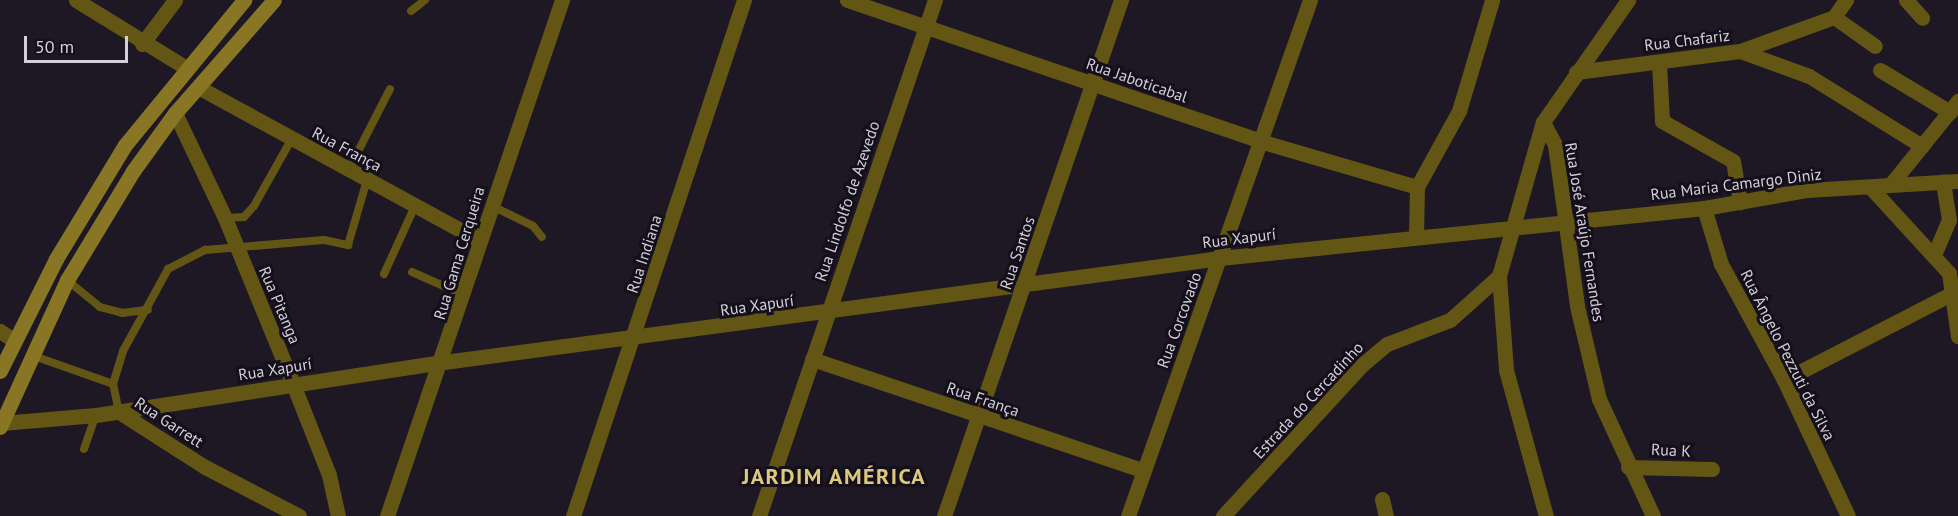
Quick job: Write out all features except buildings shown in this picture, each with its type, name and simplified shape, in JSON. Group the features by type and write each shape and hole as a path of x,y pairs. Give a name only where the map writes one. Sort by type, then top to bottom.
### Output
{"main road":[{"path":"0,371 56,259 124,145 185,68 244,0"},
{"path":"1,425 67,280 175,113 274,0"}],"street":[{"path":"76,0 142,44 185,68"},
{"path":"142,44 175,0"},
{"name":"Rua Gama Cerqueira","path":"387,516 444,362 480,241 562,0"},
{"name":"Rua Indiana","path":"573,516 636,339 744,0"},
{"name":"Rua Jaboticabal","path":"847,0 1263,142 1417,187"},
{"name":"Rua Lindolfo de Azevedo","path":"759,516 935,0"},
{"name":"Rua Santos","path":"944,516 981,417 1121,0"},
{"name":"Rua Corcovado","path":"1128,516 1263,142 1310,0"},
{"path":"1416,236 1417,187 1459,111 1492,0"},
{"name":"Estrada do Cercadinho","path":"1223,516 1363,364 1387,344 1450,320 1499,276 1518,224 1543,122 1628,0"},
{"path":"1740,51 1834,17 1846,0"},
{"path":"1906,0 1922,18"},
{"path":"1834,17 1875,46"},
{"name":"Rua Chafariz","path":"1576,72 1740,51 1809,76 1922,146"},
{"path":"1659,62 1662,121 1733,161 1740,202"},
{"path":"1880,70 1954,107 1891,184"},
{"name":"Rua França","path":"198,87 291,140 480,241"},
{"name":"Rua Pitanga","path":"175,113 225,218 293,384 329,475 338,516"},
{"name":"Rua José Araújo Fernandes","path":"1543,122 1555,145 1568,220 1577,306 1599,399 1628,467 1653,516"},
{"path":"1934,255 1949,220 1950,181"},
{"name":"Rua Maria Camargo Diniz","path":"1518,224 1704,208 1808,190 1872,189 1891,184 1950,181"},
{"path":"1872,189 1900,226 1934,255 1949,273 1954,291 1958,336"},
{"name":"Rua Ângelo Pezzuti da Silva","path":"1704,208 1721,264 1784,380 1848,516"},
{"name":"Rua Xapurí","path":"1,425 119,412 444,362 636,339 1024,287 1220,258 1518,224"},
{"path":"1499,276 1506,370 1546,516"},
{"path":"1784,380 1954,291"},
{"path":"0,331 15,341"},
{"name":"Rua França","path":"812,359 1144,471"},
{"name":"Rua Garrett","path":"119,412 205,467 299,516"},
{"name":"Rua K","path":"1628,467 1712,469"},
{"path":"1382,500 1386,516"}],"lane":[{"path":"411,11 425,0"},
{"path":"348,171 390,88"},
{"path":"225,218 244,217 254,206 291,140"},
{"path":"34,356 113,384 123,351 148,310 168,269 205,250 238,251 324,240 348,245 367,180"},
{"path":"384,274 414,206"},
{"path":"492,206 533,226 542,237"},
{"path":"412,272 465,296"},
{"path":"67,280 100,307 122,313 148,310"},
{"name":"Rua Garrett","path":"113,384 119,412"},
{"path":"84,449 96,415"}],"district":[{"name":"JARDIM AMÉRICA","path":"834,477"}]}
